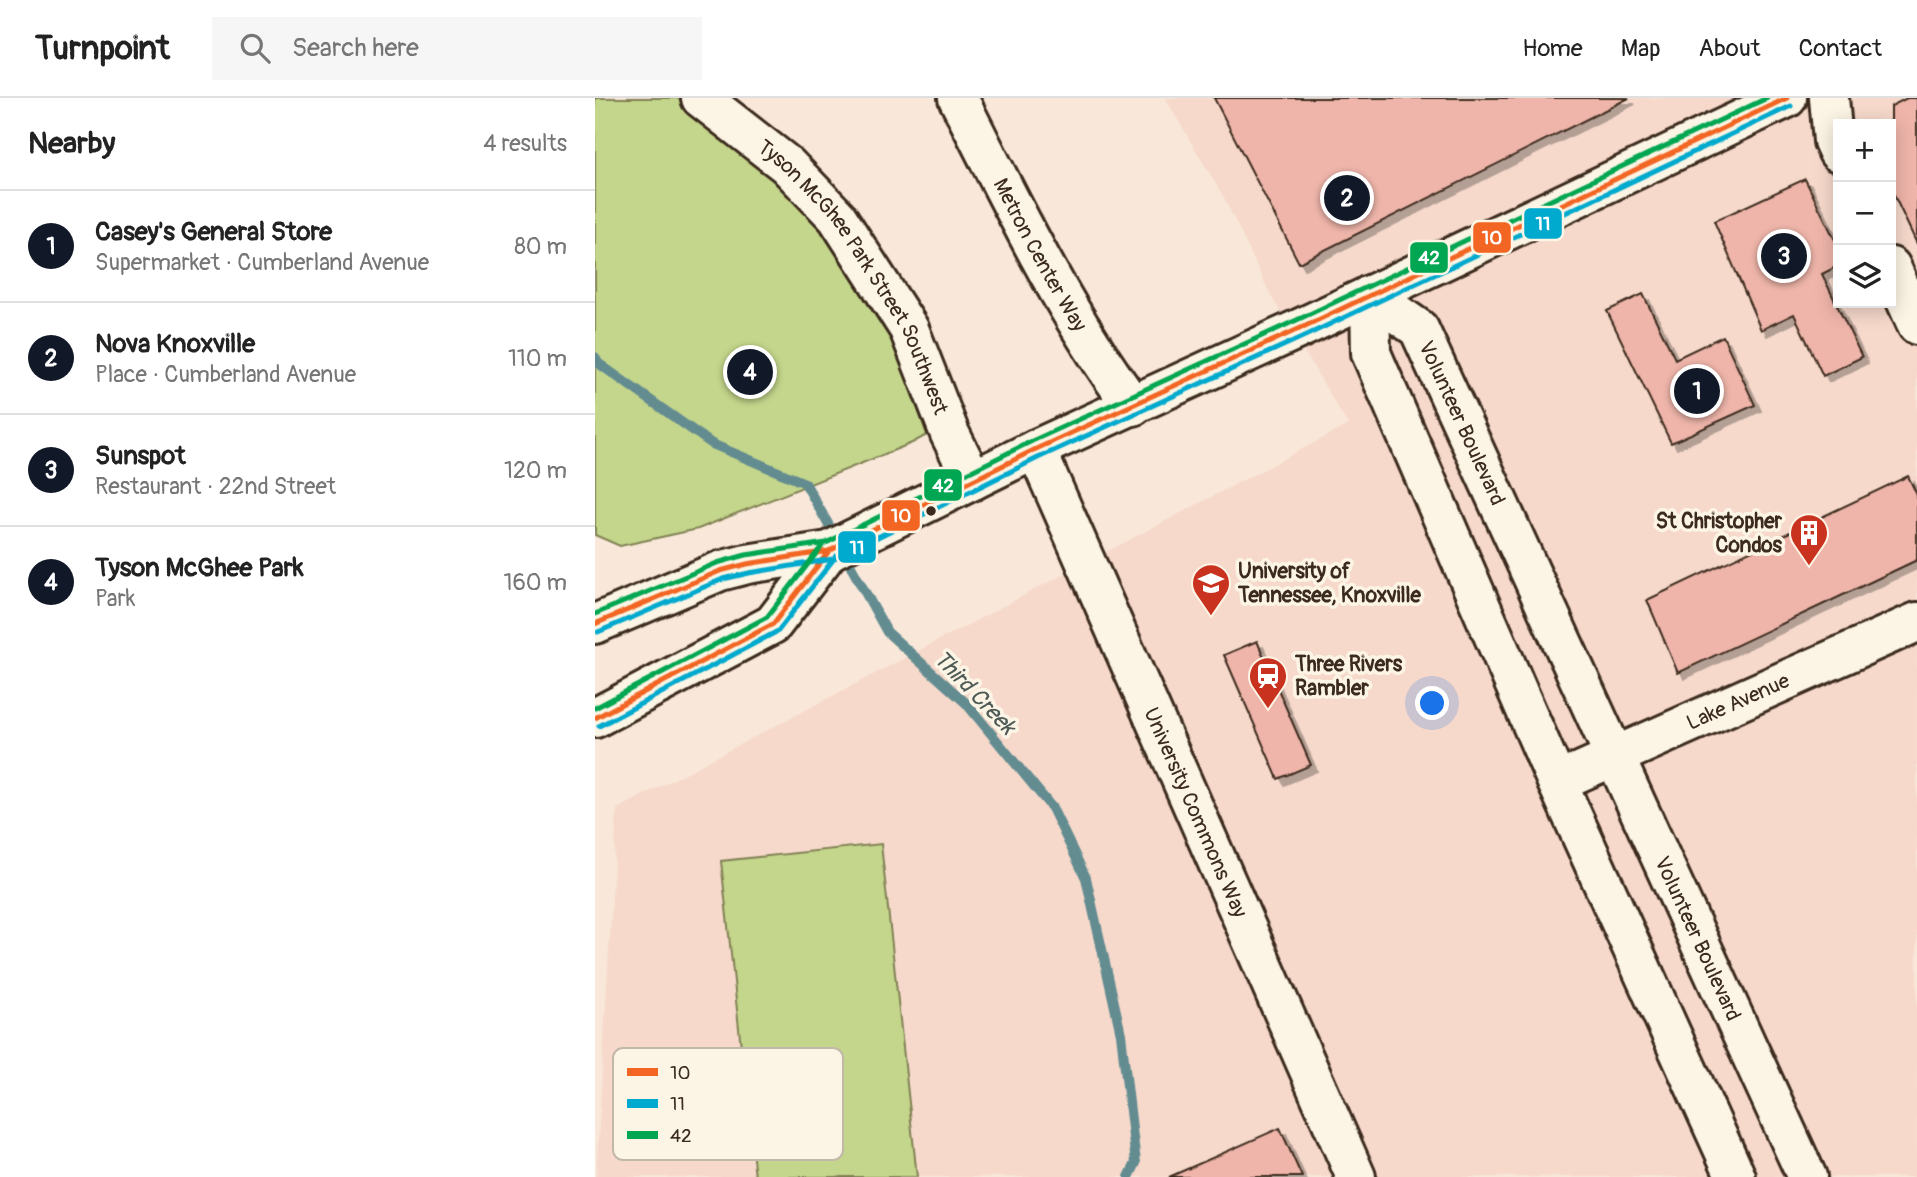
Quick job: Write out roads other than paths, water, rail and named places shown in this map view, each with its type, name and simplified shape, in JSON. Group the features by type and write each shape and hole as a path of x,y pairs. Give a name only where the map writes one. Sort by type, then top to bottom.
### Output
{"street":[{"name":"Tyson McGhee Park Street Southwest","path":"701,98 787,165 837,217 909,330 950,434 973,480"},
{"name":"Metron Center Way","path":"958,98 1035,251 1106,369 1133,406"},
{"path":"595,624 720,571 829,551 1036,449 1303,327 1787,98"},
{"path":"1829,98 1833,141"},
{"path":"1896,278 1917,325"},
{"path":"1370,295 1371,353 1557,782 1736,1177"},
{"name":"Volunteer Boulevard","path":"1370,295 1419,330 1807,1177"},
{"name":"University Commons Way","path":"1036,449 1356,1177"},
{"path":"595,719 773,624 829,551"},
{"name":"Lake Avenue","path":"1557,782 1917,622"}],"waterway":[{"name":"Third Creek","path":"595,357 598,363 712,444 805,483 836,538"},
{"name":"Third Creek","path":"843,552 887,632 966,703 1052,808 1086,878 1121,1034 1136,1163 1129,1177"}],"place":[{"name":"Nova Knoxville","path":"1347,198"},
{"name":"Sunspot","path":"1784,256"},
{"name":"Tyson McGhee Park","path":"750,372"},
{"name":"Casey's General Store","path":"1697,391"},
{"name":"St Christopher Condos","path":"1809,567"},
{"name":"University of Tennessee, Knoxville","path":"1211,617"},
{"name":"Three Rivers Rambler","path":"1268,710"}]}
